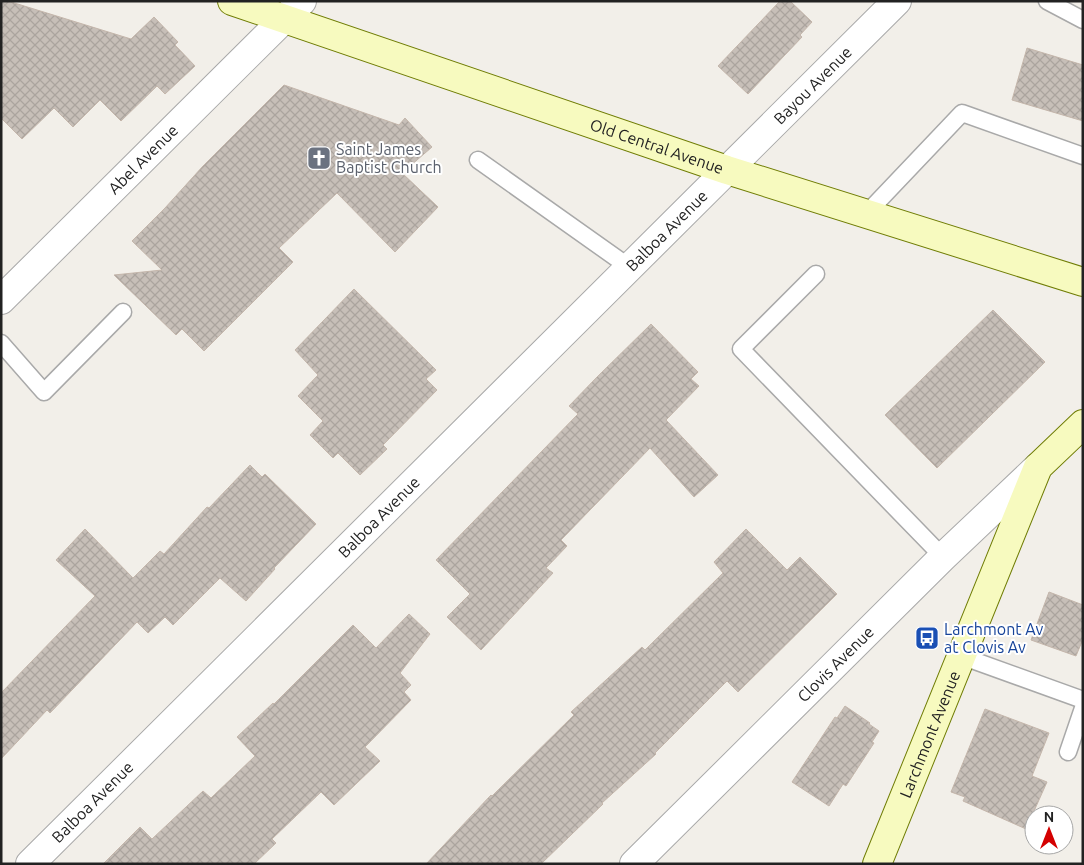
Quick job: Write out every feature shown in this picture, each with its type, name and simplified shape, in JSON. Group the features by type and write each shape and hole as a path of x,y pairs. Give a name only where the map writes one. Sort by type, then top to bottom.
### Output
{"main road":[{"name":"Old Central Avenue","path":"232,1 293,10 727,170 1083,282"},
{"name":"Larchmont Avenue","path":"876,864 1038,467 1083,424"}],"street":[{"name":"Bayou Avenue","path":"727,170 897,1"},
{"name":"Abel Avenue","path":"1,300 293,10"},
{"name":"Balboa Avenue","path":"30,864 727,170"},
{"name":"Clovis Avenue","path":"634,864 943,557 1038,467"}],"lane":[{"path":"1047,1 1083,20"},
{"path":"866,214 962,113 1083,156"},
{"path":"478,160 629,267"},
{"path":"816,274 740,349 943,557"},
{"path":"1,343 44,392 123,312"},
{"path":"961,656 1083,700"},
{"path":"1068,752 1083,708"}],"building":[{"path":"1,1 8,1 131,39 154,17 178,42 175,45 195,66 165,94 157,86 121,121 100,100 73,127 54,108 22,139 1,118"},
{"path":"780,1 790,1 812,22 800,35 802,37 748,94 718,66"},
{"path":"1027,48 1083,65 1083,121 1012,100"},
{"path":"284,85 399,125 405,118 432,147 402,173 438,207 395,252 337,193 279,248 293,262 204,351 182,329 176,335 114,275 162,270 132,241"},
{"path":"354,289 436,370 426,379 437,390 383,445 387,449 360,475 338,453 333,458 310,435 323,421 298,396 318,375 295,350"},
{"path":"993,310 1045,362 937,468 885,415"},
{"path":"651,324 698,372 691,379 699,386 666,420 718,475 694,497 650,448 561,540 567,546 546,568 553,573 481,650 447,617 470,594 436,560 578,414 569,406"},
{"path":"250,465 262,477 265,474 316,524 246,601 220,578 173,625 165,617 148,633 137,622 50,713 47,710 1,759 1,693 95,596 56,560 85,529 133,578 160,551 164,554 207,507 209,508"},
{"path":"746,529 787,570 800,557 837,594 738,692 727,681 656,754 602,803 541,864 426,864 491,795 574,715 571,712 642,647 645,650 723,573 714,562"},
{"path":"1049,592 1083,605 1083,639 1076,656 1031,640"},
{"path":"409,614 430,634 400,673 411,685 404,692 411,700 365,747 380,761 334,805 321,792 272,839 276,843 254,864 103,864 140,827 152,839 203,791 211,798 255,756 237,737 274,704 353,625 376,648"},
{"path":"845,706 879,731 872,742 874,743 846,786 843,784 829,806 792,782 835,717 837,718"},
{"path":"985,709 1049,733 1032,776 1047,782 1037,805 1024,805 1024,828 963,801 965,797 951,792"}],"place":[{"name":"Saint James Baptist Church","path":"319,158"},
{"name":"Larchmont Av at Clovis Av","path":"927,638"}]}
